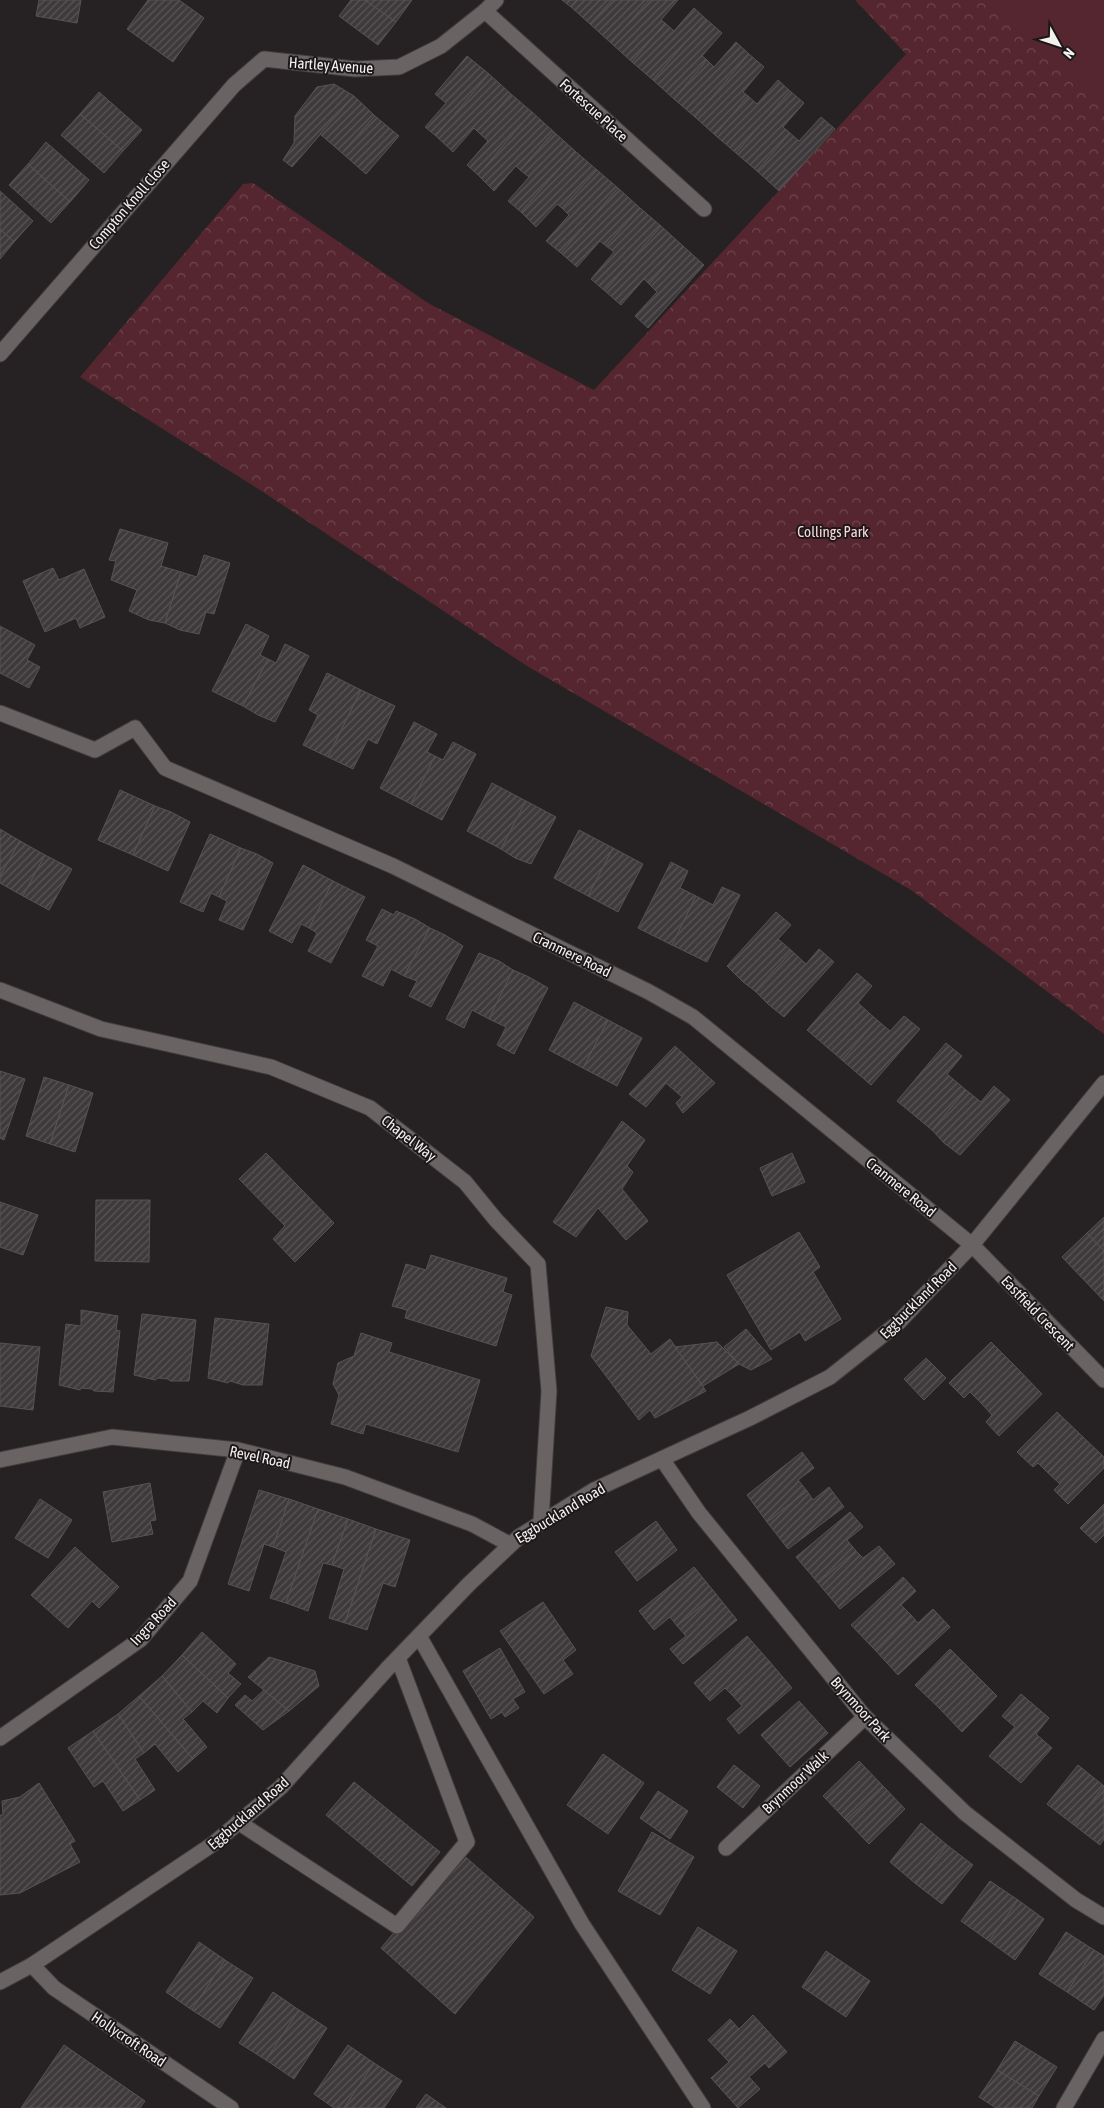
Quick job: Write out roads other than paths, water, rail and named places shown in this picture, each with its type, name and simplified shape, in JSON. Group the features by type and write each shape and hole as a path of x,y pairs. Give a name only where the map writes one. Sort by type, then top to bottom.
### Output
{"street":[{"name":"Hartley Avenue","path":"264,59 355,70 399,67 440,46 496,0"},
{"name":"Fortescue Place","path":"484,11 704,209"},
{"name":"Compton Knoll Close","path":"0,354 234,85 264,59"},
{"name":"Cranmere Road","path":"0,713 95,750 135,728 165,768 393,866 649,992 694,1017 972,1245"},
{"name":"Chapel Way","path":"0,990 101,1029 271,1067 370,1108 465,1182 496,1220 538,1264 548,1391 542,1521"},
{"name":"Eggbuckland Road","path":"0,1982 32,1965 214,1844 281,1787 398,1658 509,1544 542,1521 594,1490 750,1418 830,1377 898,1323 972,1245 1104,1083"},
{"name":"Eastfield Crescent","path":"972,1245 1104,1380"},
{"name":"Revel Road","path":"0,1460 112,1437 238,1450 345,1477 472,1524 509,1544"},
{"name":"Ingra Road","path":"0,1738 141,1639 190,1581 238,1450"},
{"name":"Brynmoor Park","path":"662,1459 699,1513 865,1717 965,1814 1076,1900 1104,1916"},
{"path":"419,1636 582,1924 703,2108"},
{"path":"238,1822 397,1926 467,1842 398,1658"},
{"name":"Brynmoor Walk","path":"726,1848 865,1717"},
{"name":"Hollycroft Road","path":"32,1965 54,1988 230,2108"},
{"path":"1064,2108 1104,2040"}],"park label":[{"name":"Collings Park","path":"833,531"}]}
